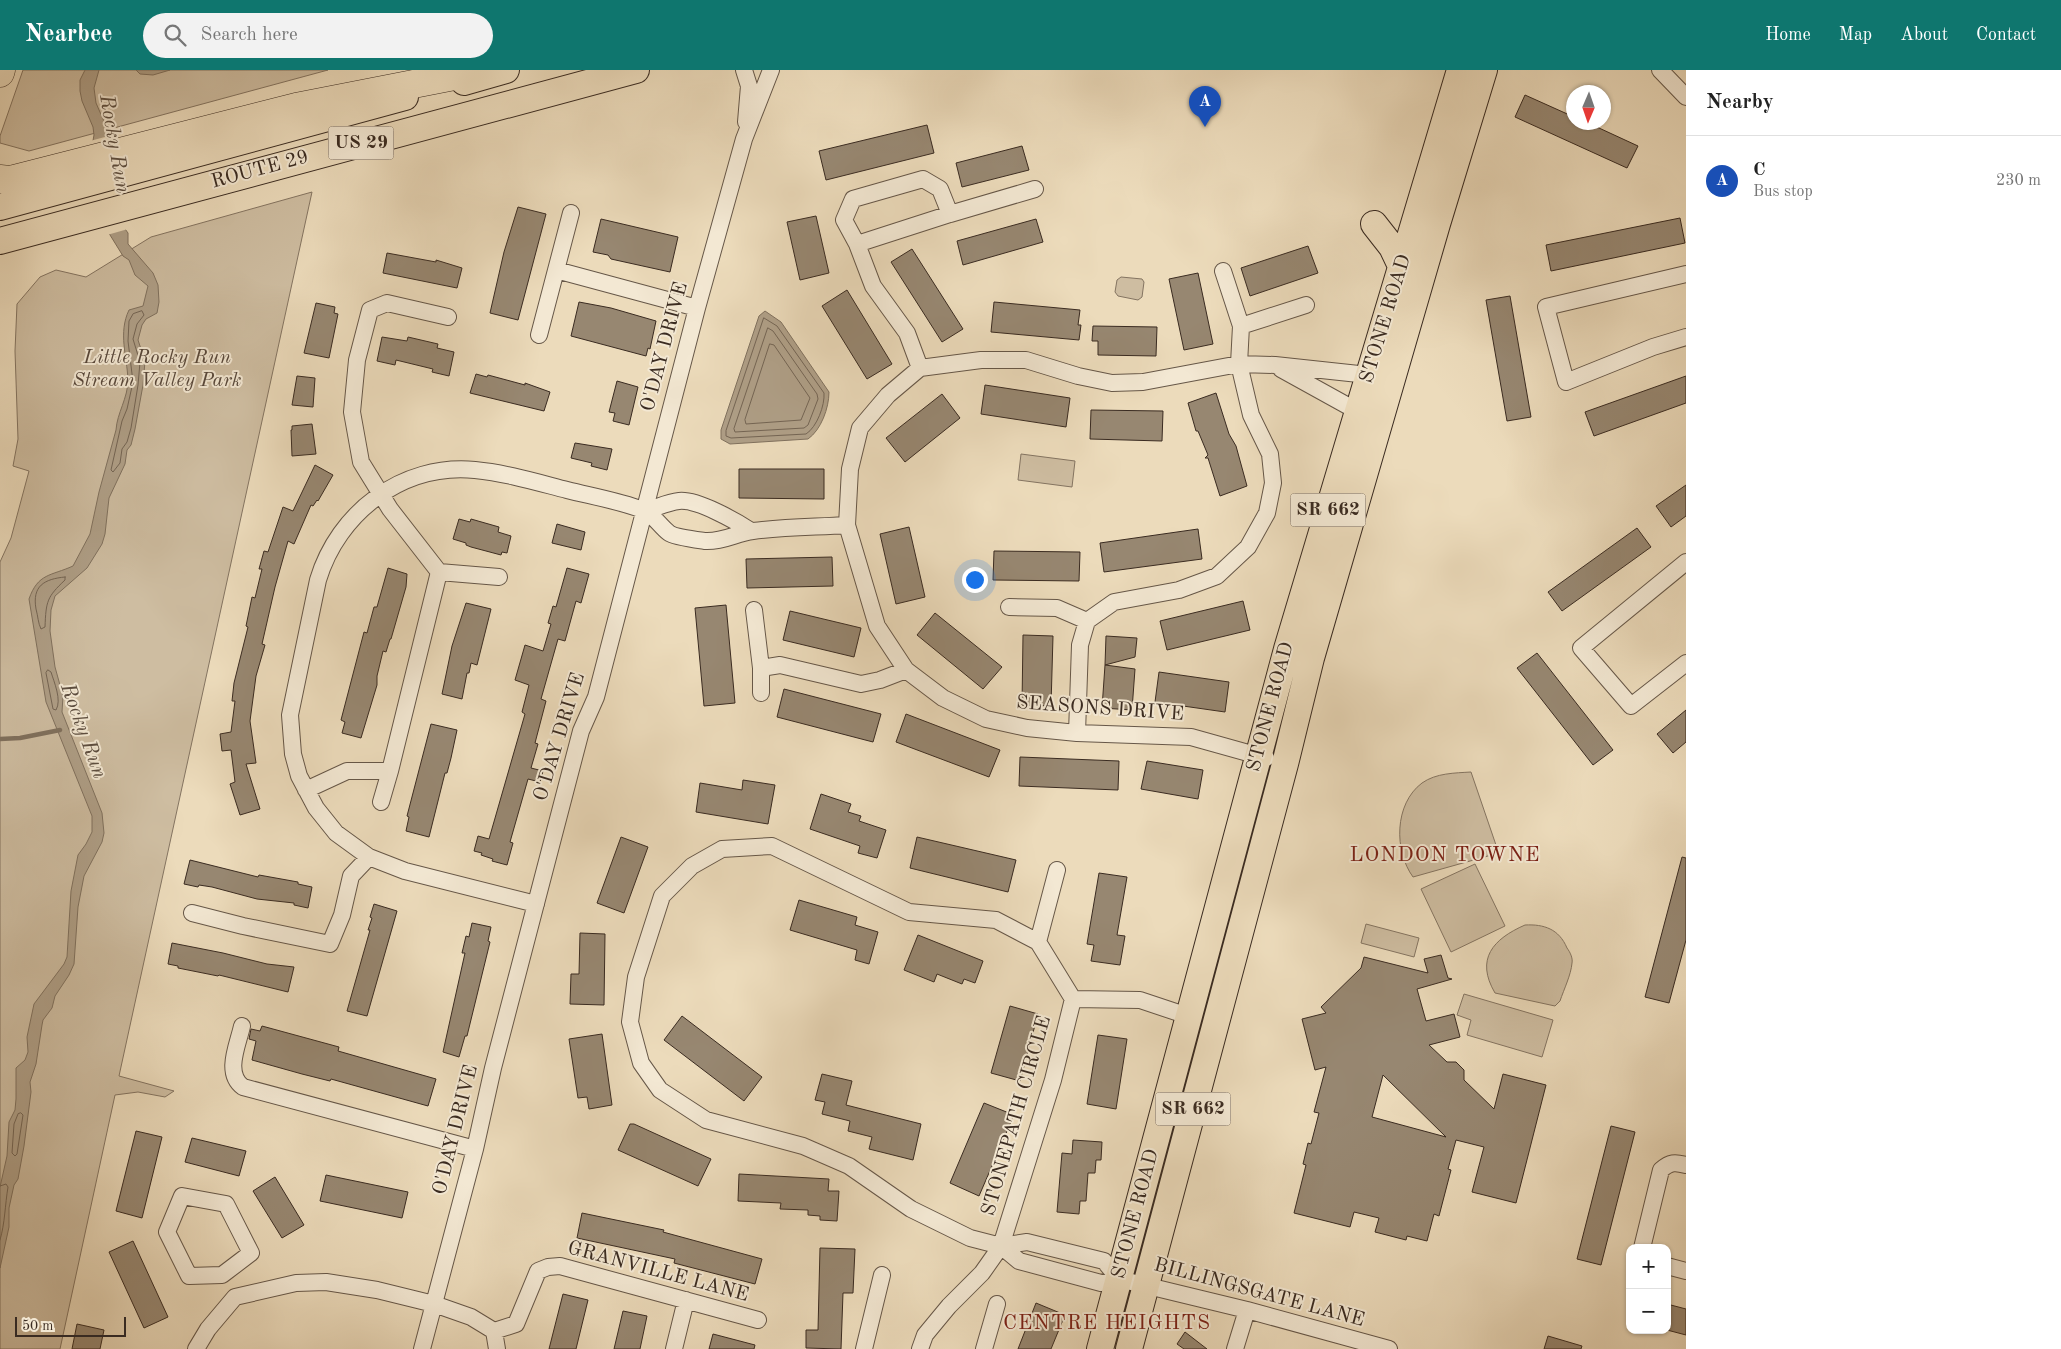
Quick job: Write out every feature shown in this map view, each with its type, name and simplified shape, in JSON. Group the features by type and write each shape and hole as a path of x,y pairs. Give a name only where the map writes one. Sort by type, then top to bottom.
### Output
{"highway":[{"path":"0,179 67,178 163,152 296,107 485,70"}],"main road":[{"name":"ROUTE 29","path":"163,152 506,70"},
{"name":"ROUTE 29","path":"0,241 636,70"},
{"name":"STONE ROAD","path":"1100,1349 1258,755 1357,411 1460,70"},
{"name":"STONE ROAD","path":"1129,1349 1285,764 1311,658 1370,449 1484,70"},
{"path":"0,208 67,178"},
{"path":"1374,224 1392,247 1401,266"}],"street":[{"name":"O'DAY DRIVE","path":"744,70 749,86 744,139"},
{"name":"O'DAY DRIVE","path":"422,1349 581,731 596,698 697,308 744,139 771,70"},
{"path":"1660,70 1686,97"},
{"path":"950,214 940,189 923,179 853,199 844,220 857,244 873,286 907,333 920,368 981,360 1026,360 1078,376 1112,383 1144,382 1239,364 1275,365 1368,375"},
{"path":"857,244 1035,189"},
{"path":"539,335 572,213"},
{"path":"556,270 697,308"},
{"path":"1077,733 1080,645 1087,621 1114,602 1179,590 1217,576 1248,547 1267,513 1273,483 1270,454 1251,415 1239,364 1241,326 1222,271"},
{"path":"1686,274 1546,307 1566,382 1653,347 1686,338"},
{"path":"448,317 387,303 370,310 357,360 352,412 361,462 390,509 439,572 499,578"},
{"path":"1241,326 1306,305"},
{"path":"1275,365 1357,411"},
{"name":"SEASONS DRIVE","path":"920,368 888,395 860,428 850,469 847,524 876,626 906,670 944,698 986,720 1027,728 1077,733 1191,737 1285,764"},
{"path":"536,904 405,871 368,857 336,833 316,808 306,790 299,776 293,754 290,715 318,580 323,562 338,535 362,508 381,494 418,476 438,471 473,469 507,474 645,511 670,534 705,541 726,540 751,531 847,524"},
{"path":"645,511 681,500 709,508 730,517 751,531"},
{"path":"1686,562 1581,648 1631,706 1686,663"},
{"path":"381,802 439,572"},
{"path":"1009,607 1057,608 1087,621"},
{"path":"754,610 761,668 761,693"},
{"path":"761,668 780,665 861,684 906,670"},
{"path":"306,790 347,771 390,771"},
{"name":"STONEPATH CIRCLE","path":"1001,1246 1019,1261 1028,1264 1101,1283 1119,1279 1104,1261 1027,1242 1001,1246 970,1238 911,1209 849,1166 803,1146 706,1120 660,1090 641,1063 630,1022 636,977 662,896 692,866 722,849 772,846 909,912 996,920 1038,942 1073,999 1053,1080 1001,1246"},
{"path":"192,913 243,926 330,944 342,915 351,876 368,857"},
{"path":"1038,942 1057,870"},
{"name":"STONEPATH CIRCLE","path":"1073,999 1140,1000 1188,1016"},
{"path":"242,1026 232,1071 237,1083 243,1087 475,1149"},
{"path":"1643,1244 1661,1170 1668,1164 1676,1162 1686,1165"},
{"path":"182,1196 226,1204 251,1253 222,1275 189,1276 167,1232 182,1196"},
{"path":"920,1349 925,1335 949,1306 982,1273 1001,1246"},
{"name":"GRANVILLE LANE","path":"494,1331 516,1324 538,1271 548,1266 560,1266 758,1320"},
{"path":"1671,1267 1686,1271"},
{"path":"864,1349 882,1274"},
{"path":"222,1275 235,1296"},
{"name":"BILLINGSGATE LANE","path":"1119,1279 1247,1310 1389,1349"},
{"path":"196,1349 208,1329 235,1296 296,1283 326,1282 378,1290 434,1304 471,1317 494,1331 497,1349"},
{"path":"674,1349 686,1300"},
{"path":"984,1349 996,1304"},
{"path":"1235,1349 1247,1310"}],"green space":[{"path":"23,70 328,70 29,151 0,143 0,136"},
{"name":"Little Rocky Run Stream Valley Park","path":"312,192 119,1076 174,1091 165,1097 138,1092 115,1095 60,1349 0,1349 0,562 11,538 29,471 13,466 18,439 15,351 17,304 40,277 56,270 86,277 151,237"},
{"path":"1121,277 1142,279 1144,282 1142,297 1138,300 1118,296 1115,292 1117,280"},
{"path":"1021,454 1075,461 1072,487 1018,480"},
{"path":"1471,772 1497,848 1495,854 1413,877 1402,854 1400,841 1402,815 1406,803 1422,783 1433,777"},
{"path":"1475,864 1505,926 1451,952 1421,889"},
{"path":"1366,924 1419,938 1414,957 1361,943"},
{"path":"1525,925 1545,927 1555,932 1560,936 1571,955 1572,961 1569,977 1560,1001 1555,1006 1495,993 1489,981 1487,960 1490,952 1504,937"},
{"path":"1464,994 1553,1020 1542,1057 1467,1035 1471,1020 1457,1015"}],"water":[{"name":"Rocky Run","path":"85,70 99,70 94,88 96,103 110,135 104,162 120,222 128,233 128,244 153,273 158,285 159,302 157,313 146,319 142,325 138,340 145,361 143,385 131,445 127,450 125,464 109,498 102,544 87,568 55,596 51,610 50,631 55,667 63,696 62,712 102,813 104,833 102,842 84,876 78,907 74,964 55,996 52,1008 43,1020 36,1064 30,1082 31,1092 24,1146 18,1179 14,1185 9,1208 9,1227 0,1268 0,1187 7,1156 9,1122 15,1110 16,1068 25,1060 28,1052 27,1037 34,1004 64,964 67,957 71,891 78,855 92,832 92,816 46,702 29,599 41,580 73,566 90,534 118,418 128,387 124,327 129,310 143,306 148,286 135,275 129,260 123,256 102,222 89,163 94,135 93,127 82,101 80,91 80,80"},
{"name":"Rocky Run","path":"136,70 170,70 153,75 140,74"},
{"path":"765,311 781,322 829,392 828,405 817,430 808,439 730,444 721,439 721,430 759,316"}],"pier":[{"path":"112,135 107,169 119,215 128,229 107,235 100,223 86,163 90,141"}],"building":[{"path":"1525,95 1566,113 1566,130 1603,130 1638,146 1627,168 1515,117"},
{"path":"927,125 934,153 826,180 819,151"},
{"path":"1022,146 1029,170 962,187 956,163"},
{"path":"518,207 546,214 518,320 490,313 504,252"},
{"path":"816,216 829,273 800,280 787,222"},
{"path":"1680,218 1685,243 1551,271 1546,245"},
{"path":"601,219 678,237 670,272 611,259 608,255 593,252"},
{"path":"1036,219 1043,242 963,265 957,241"},
{"path":"1308,246 1318,273 1250,296 1241,268"},
{"path":"912,249 963,329 942,342 891,262"},
{"path":"387,253 436,262 436,260 462,268 457,288 383,273"},
{"path":"1198,273 1213,344 1184,350 1169,279"},
{"path":"847,290 892,364 867,379 822,306"},
{"path":"1510,296 1531,417 1507,421 1486,300"},
{"path":"579,302 611,308 656,321 650,349 648,348 646,356 571,336"},
{"path":"994,302 1080,310 1079,340 991,332"},
{"path":"316,303 335,307 334,313 338,314 329,358 304,353"},
{"path":"1093,326 1157,327 1156,356 1098,355 1098,341 1092,341"},
{"path":"382,337 407,341 408,337 438,344 437,348 454,352 449,376 432,372 433,369 396,360 395,365 377,361"},
{"path":"476,374 487,377 488,375 525,385 525,383 550,392 544,411 470,393"},
{"path":"297,376 315,378 313,407 292,405"},
{"path":"1686,376 1686,403 1594,436 1585,412"},
{"path":"617,381 638,387 629,425 613,421 615,413 609,412"},
{"path":"985,385 1070,398 1066,427 981,414"},
{"path":"1216,393 1229,434 1236,446 1247,486 1220,496 1208,458 1205,458 1208,455 1198,431 1196,431 1188,403"},
{"path":"942,394 960,418 905,462 886,438"},
{"path":"1091,410 1163,411 1162,441 1090,439"},
{"path":"312,424 316,454 292,456 292,426"},
{"path":"575,443 612,449 607,470 591,466 592,463 571,458"},
{"path":"315,465 333,475 318,501 313,506 311,505 294,544 288,541 275,587 262,644 265,645 256,676 250,721 256,763 246,764 260,809 240,815 230,784 235,782 231,750 222,751 220,734 231,732 235,701 232,701 234,683 248,627 246,626 252,597 255,598 262,569 259,569 264,551 268,552 283,507 293,511"},
{"path":"739,469 824,469 824,499 739,498"},
{"path":"1686,485 1686,516 1671,527 1656,506"},
{"path":"459,519 470,522 471,519 499,527 498,532 511,536 507,553 502,552 501,555 471,547 466,545 466,543 453,539"},
{"path":"557,524 585,532 581,550 552,543"},
{"path":"909,527 925,597 896,604 880,534"},
{"path":"1637,528 1651,547 1562,611 1548,592"},
{"path":"1198,529 1202,559 1104,572 1100,543"},
{"path":"994,551 1080,552 1079,581 993,580"},
{"path":"832,557 833,586 747,588 746,559"},
{"path":"388,568 407,574 406,587 391,639 386,652 383,651 377,676 377,685 361,738 342,733 345,722 341,720 364,632 367,633 374,607 377,607"},
{"path":"567,568 589,574 581,603 576,601 565,641 558,639 541,699 546,701 535,743 538,744 531,768 543,771 540,782 528,779 510,842 513,843 507,865 492,861 493,859 474,851 478,836 489,839 525,714 522,712 529,685 515,680 525,645 543,651 551,624 548,623 553,606 556,607"},
{"path":"1243,601 1250,630 1167,650 1160,621"},
{"path":"466,603 491,609 477,665 471,663 462,699 442,694 452,646"},
{"path":"726,605 735,703 704,706 695,608"},
{"path":"790,611 861,628 854,657 783,640"},
{"path":"935,613 1002,667 983,689 917,635"},
{"path":"1023,635 1053,636 1051,706 1022,705"},
{"path":"1106,636 1137,638 1135,657 1105,665"},
{"path":"1537,653 1613,750 1593,765 1517,668"},
{"path":"1105,665 1135,669 1132,710 1102,708"},
{"path":"1159,672 1229,682 1225,712 1155,702"},
{"path":"784,689 881,714 873,742 777,717"},
{"path":"1686,710 1686,742 1673,753 1657,734"},
{"path":"906,714 1000,750 989,777 896,742"},
{"path":"431,724 457,730 429,837 406,831 409,817 407,816"},
{"path":"1020,757 1119,761 1118,790 1019,786"},
{"path":"1147,761 1203,770 1198,799 1141,789"},
{"path":"743,780 775,785 768,824 696,812 700,783 742,790"},
{"path":"821,794 851,804 848,812 861,816 859,821 886,830 877,858 858,853 860,846 810,829"},
{"path":"621,837 648,847 624,913 597,903"},
{"path":"917,837 1016,860 1008,892 910,868"},
{"path":"1682,857 1686,858 1686,940 1669,1003 1645,997"},
{"path":"190,860 258,877 259,875 298,882 298,884 312,887 308,908 294,905 294,903 257,899 212,887 184,884"},
{"path":"1099,873 1127,877 1117,935 1125,936 1120,965 1091,961 1094,945 1087,944"},
{"path":"799,900 857,917 855,925 878,932 869,964 855,960 857,950 790,930"},
{"path":"374,904 397,911 367,1016 347,1011 370,930 368,930"},
{"path":"472,923 491,927 488,941 490,942 467,1036 465,1036 459,1057 443,1052 465,953 462,953 466,936 469,937"},
{"path":"580,933 605,934 604,1005 570,1004 571,974 579,974"},
{"path":"918,935 983,961 975,983 964,979 962,984 937,974 934,982 904,970"},
{"path":"172,943 267,964 294,967 288,992 219,975 178,968 178,966 168,964"},
{"path":"1441,955 1448,978 1452,979 1417,989 1426,1021 1454,1014 1460,1037 1429,1045 1447,1062 1456,1062 1464,1070 1464,1080 1494,1109 1503,1074 1546,1085 1516,1203 1472,1192 1484,1147 1456,1140 1448,1169 1451,1170 1439,1216 1434,1214 1427,1241 1407,1236 1406,1240 1375,1232 1379,1218 1354,1212 1350,1227 1294,1213 1306,1165 1303,1164 1308,1143 1311,1144 1319,1113 1314,1112 1326,1067 1315,1070 1302,1019 1326,1013 1321,1007 1361,968 1364,957 1428,973 1424,959","holes":["1383,1075 1446,1137 1372,1117"]},
{"path":"1010,1006 1038,1014 1020,1081 991,1073"},
{"path":"682,1016 762,1077 744,1101 664,1040"},
{"path":"262,1026 339,1047 338,1051 436,1079 428,1106 331,1079 330,1081 252,1060 256,1041 249,1039 251,1029 260,1031"},
{"path":"602,1034 612,1105 589,1109 587,1097 578,1098 569,1039"},
{"path":"1098,1035 1127,1039 1116,1109 1087,1104"},
{"path":"822,1074 852,1081 846,1105 921,1124 913,1160 869,1149 872,1137 848,1131 850,1121 822,1114 825,1102 815,1100"},
{"path":"984,1103 1014,1115 979,1196 950,1183"},
{"path":"630,1124 634,1124 711,1159 698,1186 618,1150"},
{"path":"1611,1126 1635,1132 1601,1265 1577,1259"},
{"path":"136,1131 162,1137 142,1218 116,1211"},
{"path":"192,1138 246,1151 239,1176 185,1162"},
{"path":"1073,1140 1102,1142 1101,1160 1096,1160 1095,1173 1088,1173 1086,1201 1080,1201 1079,1214 1057,1212 1062,1153 1072,1154"},
{"path":"739,1174 829,1179 828,1191 839,1191 837,1221 820,1220 820,1216 808,1215 808,1210 780,1209 781,1203 738,1201"},
{"path":"326,1175 408,1192 402,1218 320,1201"},
{"path":"275,1177 304,1225 282,1238 253,1191"},
{"path":"582,1213 664,1230 663,1232 762,1259 755,1284 674,1263 675,1259 577,1238"},
{"path":"133,1241 168,1317 144,1328 109,1252"},
{"path":"820,1248 855,1249 853,1293 843,1293 841,1349 806,1348 806,1330 818,1330"},
{"path":"563,1294 588,1300 576,1349 549,1349"},
{"path":"1036,1303 1065,1315 1051,1349 1018,1349"},
{"path":"1671,1305 1686,1309 1686,1335 1671,1331"},
{"path":"623,1311 647,1316 640,1349 614,1349"},
{"path":"77,1324 104,1330 100,1349 72,1349"},
{"path":"1185,1332 1207,1349 1184,1349 1177,1344"},
{"path":"713,1334 755,1345 754,1349 709,1349"},
{"path":"1548,1336 1582,1346 1581,1349 1544,1349"}],"waterway":[{"path":"0,739 20,738 60,730"}],"place":[{"name":"C","path":"1205,127"}],"district":[{"name":"LONDON TOWNE","path":"1445,855"},
{"name":"CENTRE HEIGHTS","path":"1107,1323"}]}
